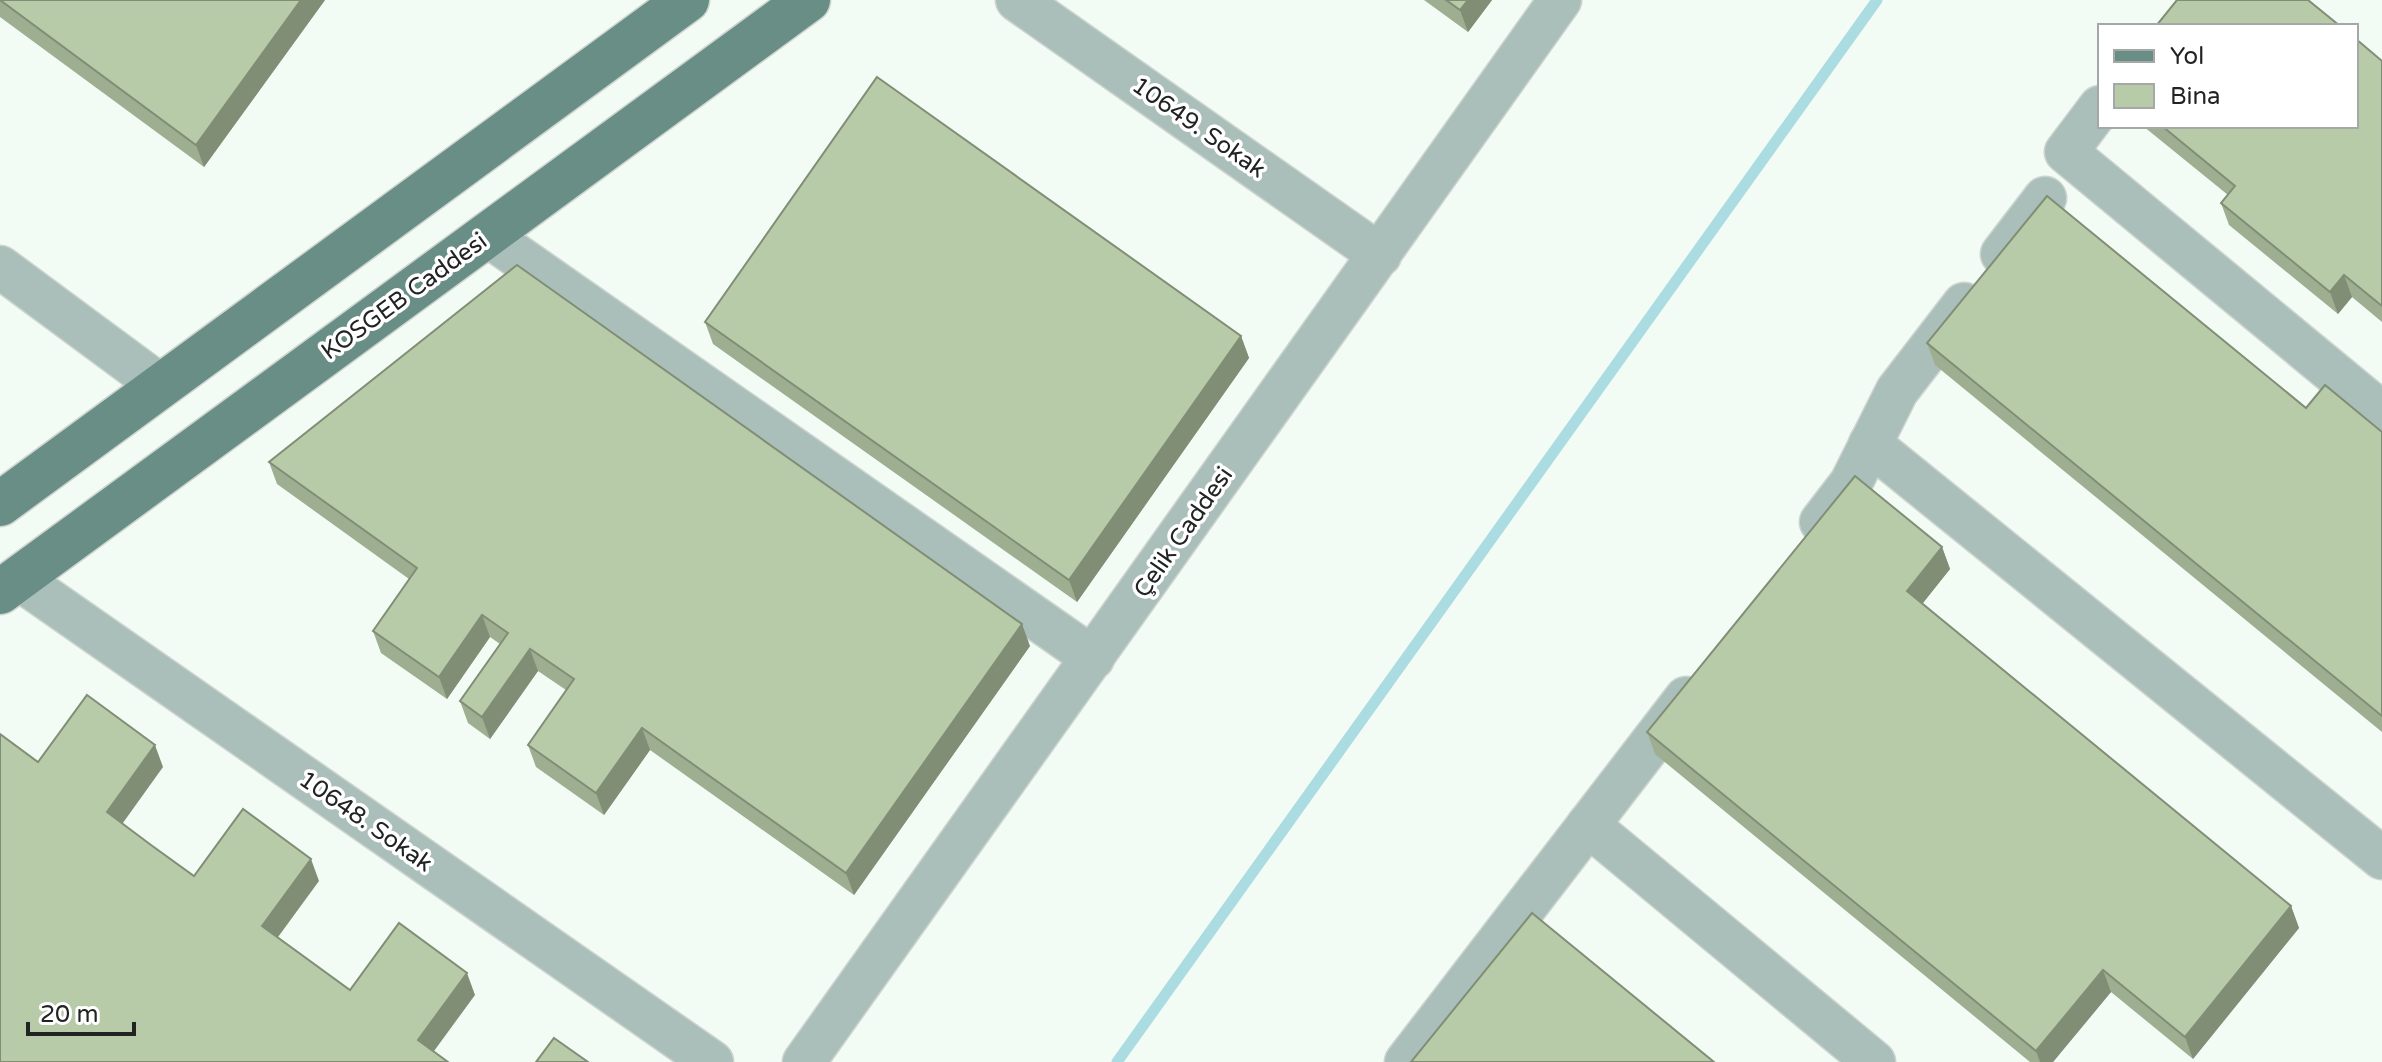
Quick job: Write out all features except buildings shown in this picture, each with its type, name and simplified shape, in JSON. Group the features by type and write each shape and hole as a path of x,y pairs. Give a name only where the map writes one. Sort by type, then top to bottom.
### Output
{"main road":[{"path":"0,504 687,0"},
{"name":"KOSGEB Caddesi","path":"9,586 808,0"}],"street":[{"name":"10649. Sokak","path":"1017,0 1380,255"},
{"name":"Çelik Caddesi","path":"804,1062 1560,0"},
{"path":"2098,110 2066,152 2382,413"},
{"path":"1802,546 1851,483 1897,391 2045,198"},
{"path":"487,235 1093,658"},
{"path":"0,267 161,386"},
{"path":"1870,444 2382,858"},
{"name":"10648. Sokak","path":"9,586 712,1062"},
{"path":"1406,1062 1705,673"},
{"path":"1588,825 1874,1062"}],"waterway":[{"path":"1117,1062 1877,0"}]}
